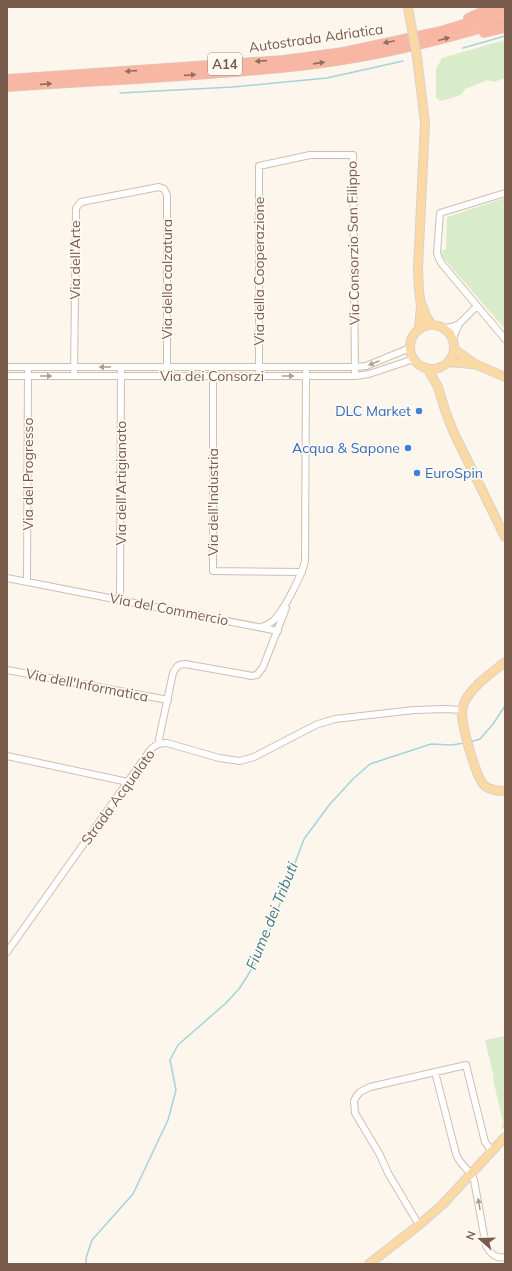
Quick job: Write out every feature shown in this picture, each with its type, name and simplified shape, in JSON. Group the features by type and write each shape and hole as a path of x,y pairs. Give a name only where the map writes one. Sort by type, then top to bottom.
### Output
{"highway":[{"path":"441,32 481,12 496,7"},
{"name":"Autostrada Adriatica","path":"7,79 283,60 343,52 441,32 505,12"},
{"name":"Autostrada Adriatica","path":"7,87 282,68 343,60 442,40 505,21"},
{"path":"472,31 486,33 505,28"}],"main road":[{"path":"408,7 417,57 425,123 418,268 421,305 419,330"},
{"path":"421,305 432,325"},
{"path":"432,325 444,328 453,338 454,349 452,356 448,362 441,367 434,369 422,366 414,359 410,348 414,335 425,326 432,325"},
{"path":"454,349 475,364 505,377"},
{"path":"448,362 475,364"},
{"path":"438,387 438,376 441,367"},
{"path":"427,368 438,387 449,422 505,537"},
{"path":"505,662 474,687 465,701 462,710 465,729 479,778 484,786 495,791 505,791"},
{"path":"369,1264 443,1204 505,1138"}],"street":[{"name":"Via Consorzio San Filippo","path":"259,166 310,155 353,155 355,376"},
{"name":"Via della Cooperazione","path":"259,166 259,376"},
{"name":"Via dell'Arte","path":"74,376 76,208 81,202 159,187"},
{"name":"Via della calzatura","path":"159,187 164,189 167,195 167,376"},
{"path":"505,192 440,213 437,253 439,259 505,339"},
{"path":"453,338 460,324 477,306"},
{"path":"444,328 460,324"},
{"name":"Via dei Consorzi","path":"7,367 355,367 366,366 410,348"},
{"name":"Via dei Consorzi","path":"7,376 355,376 368,374 414,359"},
{"name":"Via del Progresso","path":"27,582 28,367"},
{"name":"Via dell'Artigianato","path":"120,600 121,367"},
{"name":"Via dell'Industria","path":"213,367 213,571 302,572"},
{"path":"276,630 274,624 275,620 302,572 305,561 306,367"},
{"name":"Via del Commercio","path":"7,578 276,630"},
{"name":"Via dell'Informatica","path":"160,743 159,739 174,673 177,666 181,664 251,676 257,675 263,667 288,599"},
{"path":"262,627 275,620"},
{"name":"Via dell'Informatica","path":"7,670 168,700"},
{"name":"Strada Acqualato","path":"7,952 155,745 160,743 177,745 219,758 240,761 254,757 318,724 335,719 414,710 462,710"},
{"path":"7,756 128,782"},
{"path":"419,1225 388,1173 380,1155 357,1120 354,1113 354,1101 360,1092 366,1088 466,1065 485,1142 492,1151"},
{"path":"436,1072 456,1154 459,1162 464,1168 472,1173 486,1246 490,1253 495,1256 505,1257"}],"green space":[{"path":"505,40 505,78 494,82 488,80 465,89 461,95 441,101 436,98 436,69 442,58"},
{"path":"505,198 505,329 446,261 442,255 442,250 446,250 447,217"},
{"path":"505,1036 505,1126 501,1129 503,1122 485,1040"}],"waterway":[{"path":"463,48 505,36"},
{"path":"120,93 232,87 327,78 403,61"},
{"name":"Fiume dei Tributi","path":"470,742 480,739 493,724 505,706"},
{"name":"Fiume dei Tributi","path":"86,1264 86,1258 92,1240 133,1194 168,1120 176,1090 170,1060 178,1045 226,1003 239,989 255,964 267,938 304,839 330,804 353,779 370,764 431,744 451,745 465,743"}],"place":[{"name":"DLC Market","path":"419,411"},
{"name":"Acqua & Sapone","path":"408,448"},
{"name":"EuroSpin","path":"417,473"}]}
